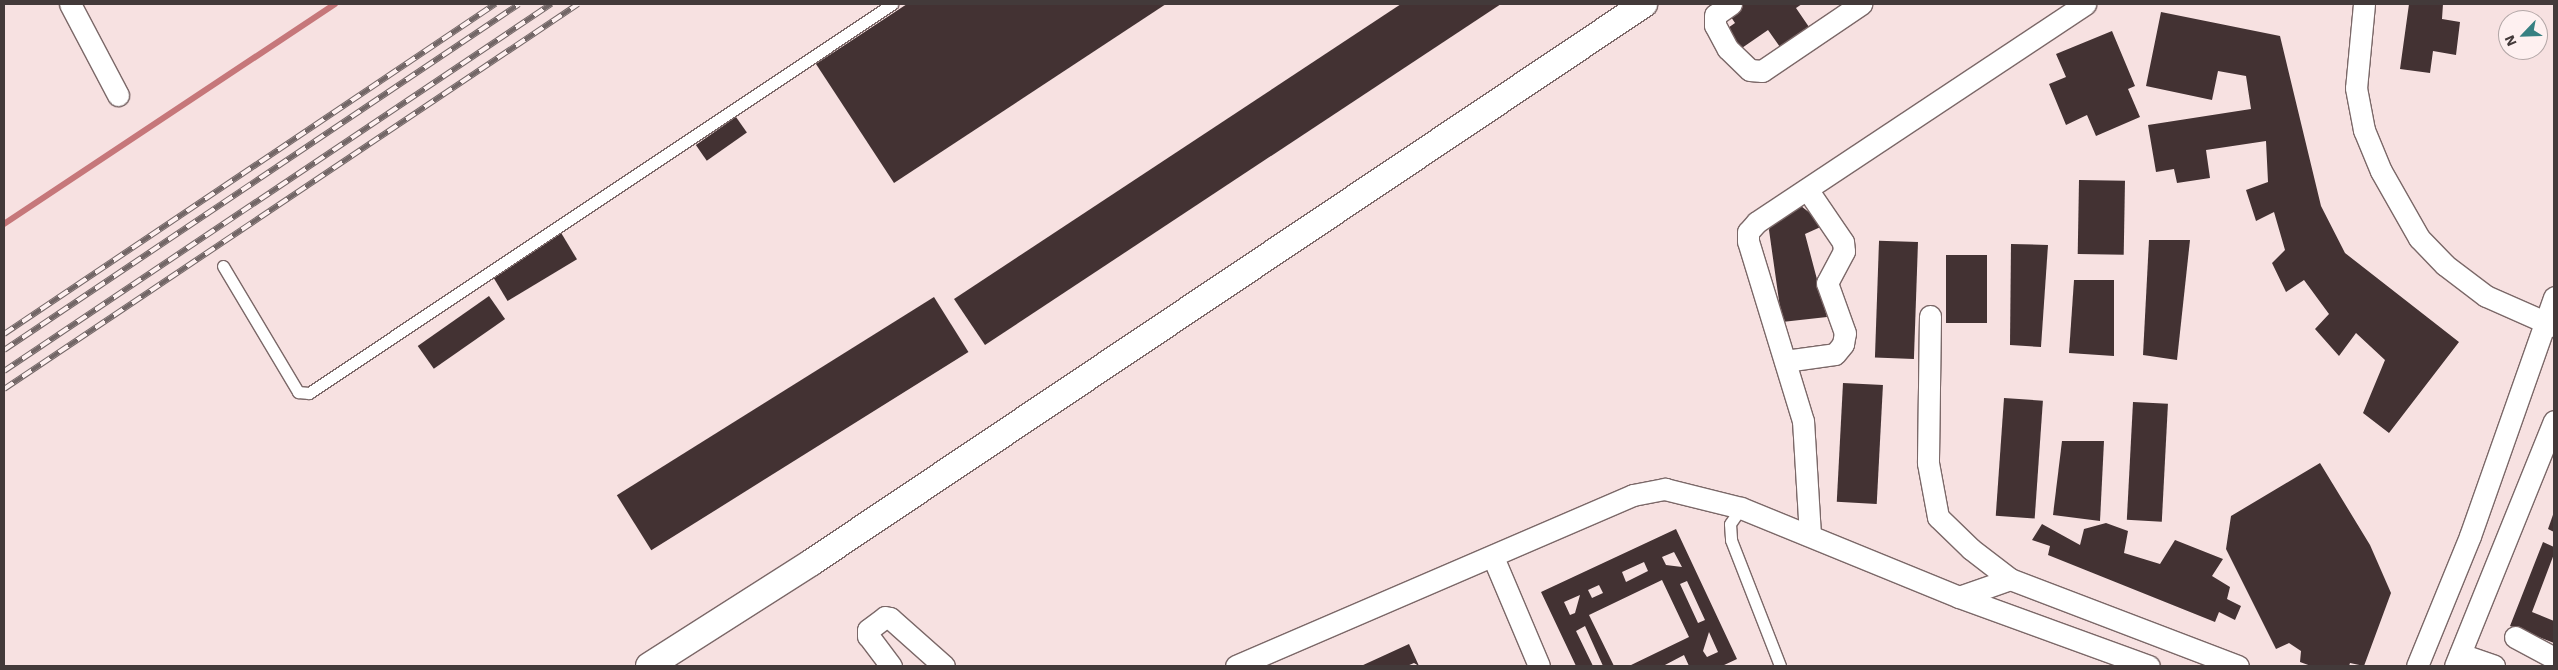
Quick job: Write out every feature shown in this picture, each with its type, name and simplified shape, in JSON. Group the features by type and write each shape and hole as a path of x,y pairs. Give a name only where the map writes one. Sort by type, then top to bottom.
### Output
{"street":[{"path":"70,4 118,95"},
{"path":"649,666 812,562 1644,4"},
{"path":"1731,4 1715,15 1715,25 1734,54 1750,70 1762,70 1861,4"},
{"path":"2364,4 2356,88 2364,130 2401,206 2419,238 2445,265 2486,296 2550,324"},
{"path":"1810,535 1804,422 1748,241 1748,232 1756,222 2071,7"},
{"path":"1785,361 1835,354 1843,344 1845,333 1828,283 1844,251 1843,242 1807,189"},
{"path":"2416,666 2470,536 2550,324 2554,297"},
{"path":"1930,316 1928,463 1938,517 1971,550 2010,580 2238,666"},
{"path":"2494,666 2457,660 2554,421"},
{"path":"1237,666 1633,495 1665,489 1741,508 1959,597 2149,666"},
{"path":"1493,556 1539,666"},
{"path":"1959,597 2010,580"},
{"path":"891,666 868,636 868,630 885,617 890,618 944,666"},
{"path":"2515,637 2554,658"},
{"path":"2155,666 2164,638"}],"lane":[{"path":"223,266 298,392 309,393 892,4"},
{"path":"1741,508 1730,524 1731,540 1780,666"}],"building":[{"path":"907,4 1166,4 894,183 816,64"},
{"path":"1401,4 1501,4 985,345 954,299"},
{"path":"1744,4 1802,4 1796,8 1809,27 1780,47 1768,30 1739,50 1725,30 1735,23 1729,14"},
{"path":"2409,4 2443,4 2442,19 2460,22 2456,55 2433,51 2430,73 2400,69"},
{"path":"2161,12 2280,36 2321,206 2345,253 2459,342 2389,433 2363,413 2385,360 2356,333 2339,356 2315,329 2329,314 2304,280 2286,292 2272,263 2285,250 2274,212 2256,221 2246,190 2268,182 2266,141 2206,150 2210,178 2177,183 2174,169 2156,172 2148,125 2251,109 2246,76 2218,71 2212,100 2146,86"},
{"path":"2112,31 2135,86 2128,89 2140,117 2096,136 2087,115 2066,125 2049,84 2066,77 2056,54"},
{"path":"736,117 747,133 707,161 696,145"},
{"path":"2079,180 2125,181 2124,255 2078,254"},
{"path":"1801,206 1825,225 1805,234 1827,317 1782,322 1769,230 1772,221"},
{"path":"560,231 577,259 508,301 491,273"},
{"path":"2149,240 2190,240 2177,360 2143,355"},
{"path":"1879,241 1918,242 1914,359 1875,358"},
{"path":"2011,244 2048,245 2041,347 2010,345"},
{"path":"1946,255 1987,255 1987,323 1946,323"},
{"path":"2074,280 2114,280 2114,356 2069,353"},
{"path":"489,296 505,319 434,369 418,346"},
{"path":"934,297 968,352 651,550 617,495"},
{"path":"1843,383 1883,385 1877,504 1837,502"},
{"path":"2004,398 2043,401 2035,518 1996,516"},
{"path":"2133,402 2168,404 2162,522 2127,520"},
{"path":"2062,441 2104,441 2100,521 2053,515"},
{"path":"2320,463 2370,545 2391,593 2364,666 2350,663 2349,666 2311,666 2300,662 2301,651 2289,643 2276,649 2226,549 2231,516"},
{"path":"2554,512 2554,532 2548,529"},
{"path":"2106,523 2128,531 2124,553 2160,564 2175,540 2223,559 2212,576 2230,587 2227,599 2241,606 2235,620 2219,612 2215,622 2048,555 2050,546 2032,540 2042,524 2080,545 2084,529"},
{"path":"1676,529 1737,659 1722,666 1689,666 1684,655 1663,666 1629,666 1689,637 1662,580 1589,615 1614,666 1603,666 1585,626 1576,631 1593,666 1576,666 1541,592","holes":["1674,552 1682,567 1666,565 1662,557","1644,562 1648,571 1626,582 1622,572","1687,581 1705,620 1698,623 1680,584","1599,585 1603,593 1592,598 1588,590","1580,595 1575,613 1570,615 1564,602","1709,632 1718,652 1707,657 1703,651"]},
{"path":"2543,542 2554,547 2554,554 2532,612 2554,621 2554,643 2510,626"},
{"path":"1409,644 1419,666 1414,663 1407,666 1361,666"}],"waterway":[{"path":"4,224 335,4"}],"railway":[{"path":"4,334 495,4"},
{"path":"4,350 519,4"},
{"path":"4,371 551,4"},
{"path":"4,389 578,4"}]}
